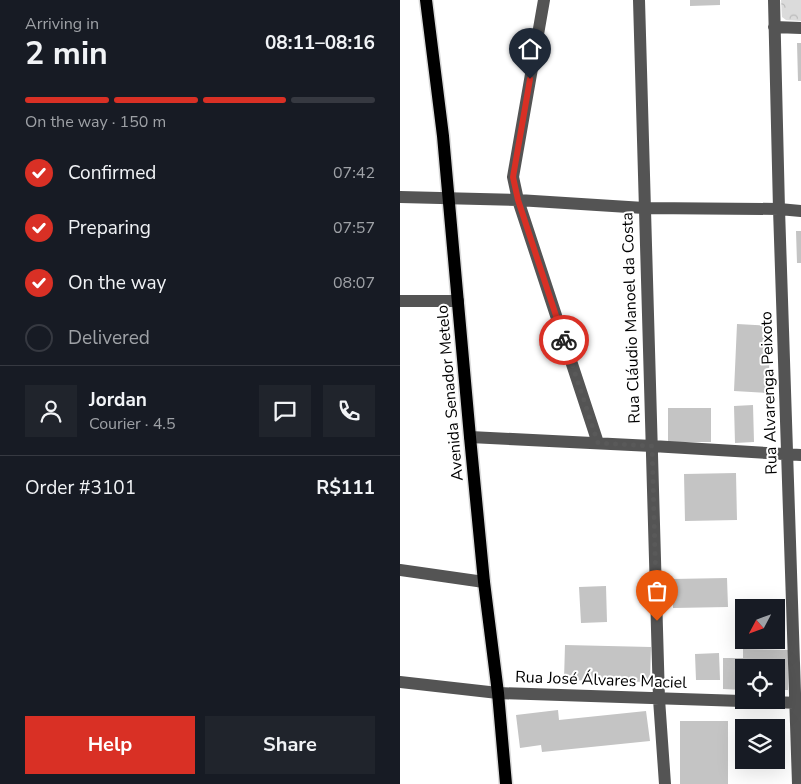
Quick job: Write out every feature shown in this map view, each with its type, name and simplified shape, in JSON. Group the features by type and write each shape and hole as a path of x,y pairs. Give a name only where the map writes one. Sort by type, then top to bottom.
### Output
{"main road":[{"name":"Avenida Senador Metelo","path":"426,0 443,136 484,582 498,693 506,784"}],"street":[{"path":"544,0 513,177 518,200 598,443"},
{"name":"Rua Cláudio Manoel da Costa","path":"639,0 659,699 665,784"},
{"name":"Rua Alvarenga Peixoto","path":"774,0 787,454 798,702 798,784"},
{"path":"774,27 801,28"},
{"path":"400,197 518,200 644,208 801,210"},
{"path":"400,301 458,301"},
{"path":"470,437 801,455"},
{"path":"400,570 484,582"},
{"name":"Rua José Álvares Maciel","path":"400,682 498,693 798,702"}],"green space":[{"path":"781,0 801,0 801,21 786,20 782,17"}],"building":[{"path":"690,0 720,0 720,5 690,6"},
{"path":"797,43 801,43 801,81 798,81"},
{"path":"796,231 801,231 801,263 797,263"},
{"path":"737,324 771,326 768,393 734,391"},
{"path":"753,405 754,442 735,443 734,406"},
{"path":"668,408 711,408 711,442 668,442"},
{"path":"736,473 737,520 685,521 684,474"},
{"path":"727,578 728,607 673,608 672,579"},
{"path":"606,586 607,622 581,623 579,587"},
{"path":"565,645 651,647 650,682 564,680"},
{"path":"743,649 788,650 788,690 785,690 785,659 735,659 735,690 723,689 723,658 743,658"},
{"path":"719,653 720,680 696,680 695,654"},
{"path":"558,710 559,720 646,711 650,741 542,752 541,745 520,748 516,715"},
{"path":"680,721 728,721 728,784 680,784"}],"way so far":[{"path":"564,340 598,443 652,446 657,621"}],"route":[{"path":"530,79 513,177 518,200 564,340"}]}
